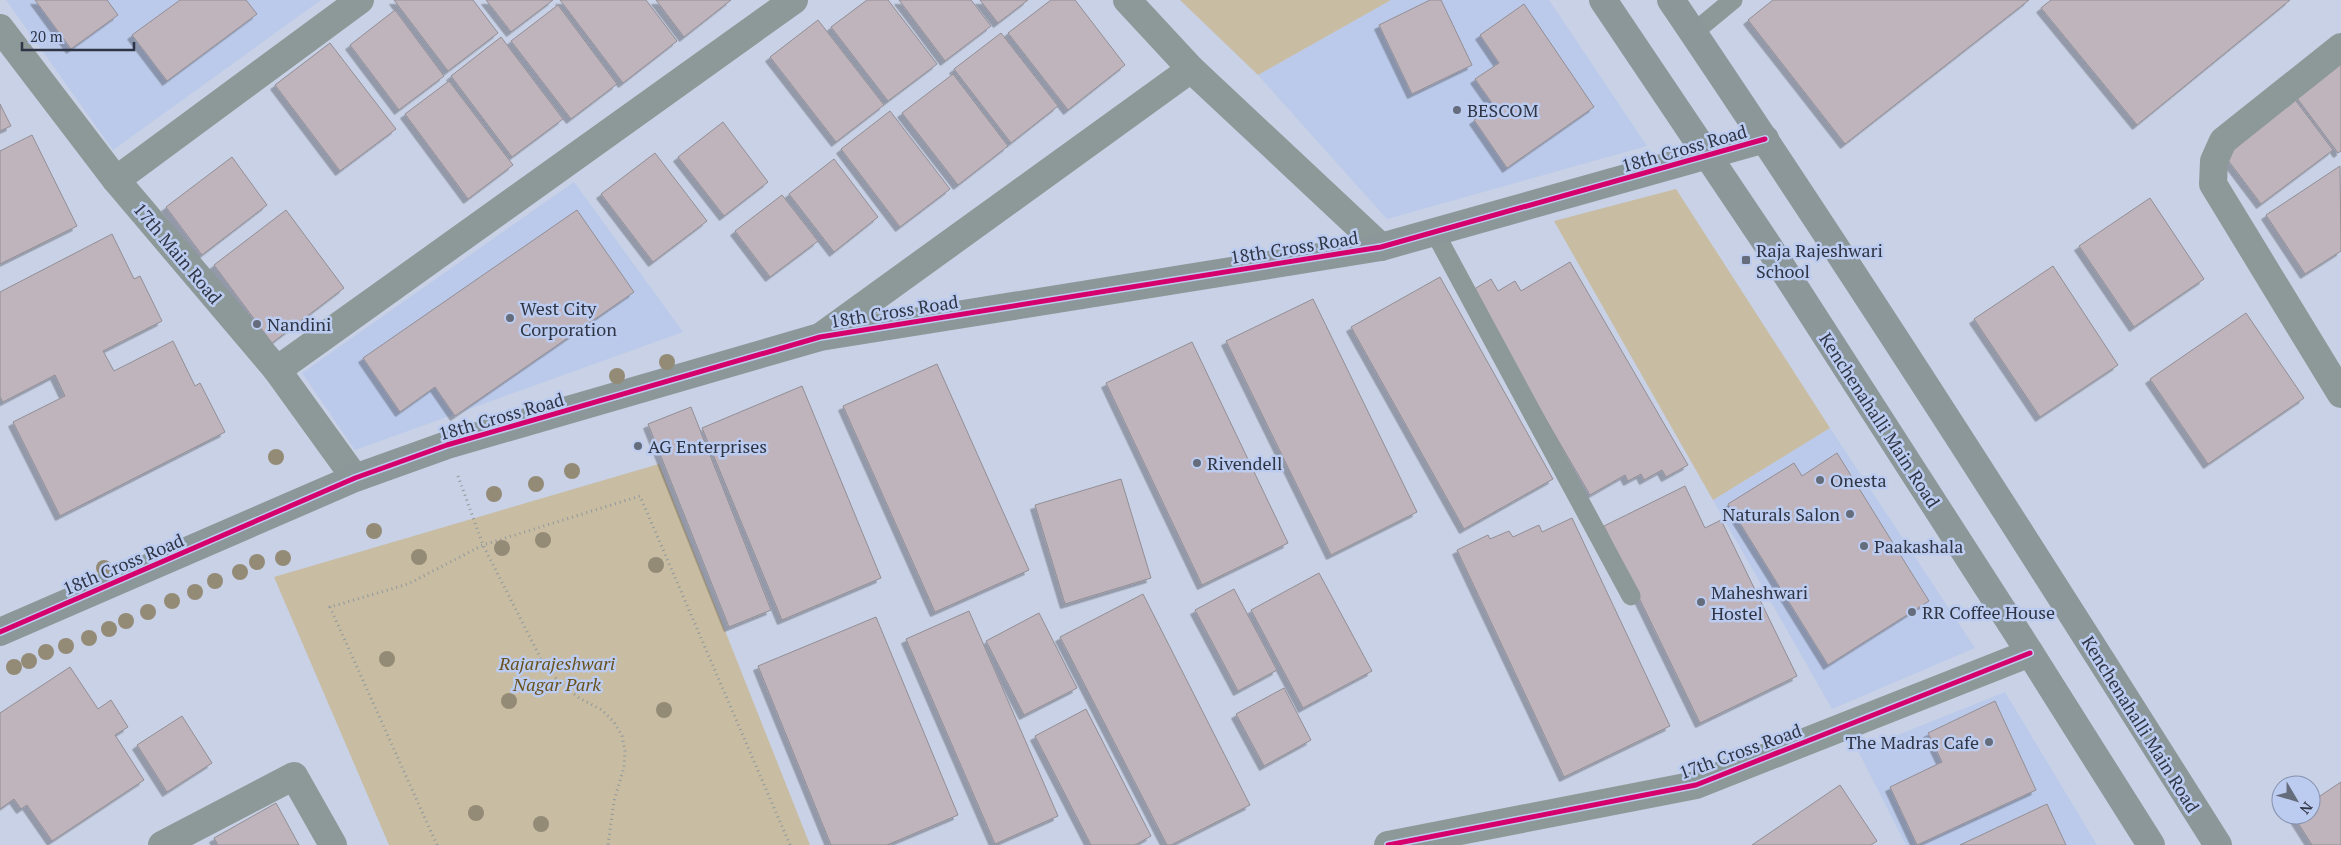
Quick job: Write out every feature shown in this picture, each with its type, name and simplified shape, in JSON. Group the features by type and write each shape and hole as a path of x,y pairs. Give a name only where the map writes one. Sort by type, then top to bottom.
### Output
{"main road":[{"name":"Kenchenahalli Main Road","path":"1603,0 1770,249 2151,845"},
{"name":"Kenchenahalli Main Road","path":"1671,0 1812,209 2218,845"},
{"name":"18th Cross Road","path":"0,632 355,478 447,445 820,337 1381,246 1708,157 1765,139"}],"street":[{"path":"116,180 360,0"},
{"path":"277,370 794,0"},
{"path":"1127,0 1190,69 1381,246"},
{"name":"17th Main Road","path":"0,28 116,180 277,370 355,478"},
{"path":"2341,47 2223,141 2214,161 2213,184 2341,394"},
{"path":"820,337 1190,69"},
{"name":"17th Cross Road","path":"1388,845 1696,785 2030,653"},
{"path":"162,845 294,776 333,845"}],"lane":[{"path":"1693,33 1733,0"},
{"path":"1434,231 1631,596"}],"path":[{"path":"447,445 483,545 542,661 558,682 579,698 602,710 614,722 622,736 625,751 624,767 614,801 608,845"},
{"path":"437,845 330,608 408,584 483,545 640,496 790,845"}],"shaded area":[{"path":"6,0 321,0 113,150"},
{"name":"BESCOM","path":"1391,0 1549,0 1647,146 1387,219 1258,75"},
{"path":"574,182 683,332 355,450 302,373"},
{"path":"1830,428 1975,648 1832,709 1713,500"},
{"path":"2005,692 2097,845 1906,845 1858,751"}],"green space":[{"path":"1180,0 1391,0 1258,75"},
{"path":"1676,189 1830,428 1713,500 1554,221"},
{"name":"Rajarajeshwari Nagar Park","path":"659,464 810,845 389,845 274,577"}],"building":[{"path":"35,0 107,0 118,15 71,49"},
{"path":"180,0 246,0 257,14 167,81 132,35"},
{"path":"394,0 473,0 498,33 448,71"},
{"path":"486,0 553,0 511,32"},
{"path":"560,0 646,0 677,41 623,83"},
{"path":"656,0 731,0 684,37"},
{"path":"867,0 888,0 937,64 888,101 831,27"},
{"path":"899,0 971,0 991,26 945,61"},
{"path":"980,0 1028,0 998,23"},
{"path":"1051,0 1075,0 1125,65 1068,110 1008,33"},
{"path":"1430,0 1441,0 1472,65 1412,94 1379,25"},
{"path":"1773,0 2029,0 1845,144 1748,20"},
{"path":"2051,0 2290,0 2137,125 2041,8"},
{"path":"1524,4 1594,107 1507,168 1474,120 1494,106 1475,79 1499,63 1480,35"},
{"path":"558,5 617,84 571,119 511,41"},
{"path":"395,10 444,76 399,110 350,45"},
{"path":"818,20 884,105 836,142 770,57"},
{"path":"1001,33 1058,106 1011,143 954,69"},
{"path":"501,37 563,119 512,157 451,76"},
{"path":"330,43 396,129 340,171 275,85"},
{"path":"2341,54 2341,151 2338,153 2291,90"},
{"path":"953,74 1008,146 958,185 902,113"},
{"path":"449,81 513,165 468,199 405,114"},
{"path":"2293,97 2333,150 2261,204 2221,151"},
{"path":"0,104 11,126 0,131"},
{"path":"890,111 950,189 900,227 841,149"},
{"path":"723,122 768,182 724,216 678,157"},
{"path":"32,135 77,226 0,264 0,151"},
{"path":"655,153 707,221 653,262 601,194"},
{"path":"232,157 267,205 202,255 166,207"},
{"path":"834,159 878,217 834,252 789,194"},
{"path":"2340,166 2341,251 2305,274 2266,215"},
{"path":"782,195 818,241 770,277 735,231"},
{"path":"2150,198 2204,279 2134,327 2079,246"},
{"path":"286,210 344,288 272,343 214,265"},
{"path":"577,210 634,292 455,416 435,387 400,412 363,358"},
{"path":"112,234 134,279 140,276 162,321 103,351 114,371 173,341 195,386 200,383 225,432 60,516 13,422 65,396 55,375 3,402 0,397 0,292"},
{"path":"1570,262 1688,465 1666,477 1662,470 1644,480 1641,474 1628,481 1625,475 1590,495 1471,291 1491,279 1498,291 1515,281 1521,291"},
{"path":"2053,266 2118,365 2040,417 1974,319"},
{"path":"1440,277 1553,479 1464,529 1351,327"},
{"path":"1313,299 1417,512 1331,555 1226,341"},
{"path":"2246,313 2304,398 2208,464 2150,379"},
{"name":"Rivendell","path":"1192,342 1288,543 1202,585 1106,383"},
{"path":"937,364 1029,570 935,612 843,406"},
{"path":"802,386 881,578 782,620 702,428"},
{"path":"691,407 771,610 729,627 648,424"},
{"path":"1837,453 1929,601 1828,665 1728,504 1794,463 1802,476"},
{"path":"1121,479 1151,578 1065,604 1035,505"},
{"name":"Maheshwari Hostel","path":"1685,486 1705,528 1721,520 1797,676 1700,723 1604,526"},
{"path":"1572,518 1670,726 1564,777 1457,550 1488,535 1490,539 1509,531 1513,537 1539,525 1542,532"},
{"path":"1319,573 1372,671 1303,708 1251,610"},
{"path":"1234,589 1277,670 1238,691 1195,610"},
{"path":"1143,594 1250,805 1171,845 1167,845 1060,637"},
{"path":"969,611 1058,816 995,844 906,639"},
{"path":"1039,613 1077,688 1024,715 986,641"},
{"path":"876,617 958,815 887,845 831,845 758,666"},
{"path":"70,667 98,709 111,700 128,727 115,735 144,780 52,841 27,805 21,809 14,799 0,809 0,713"},
{"path":"1284,688 1311,740 1264,766 1236,714"},
{"path":"1995,701 2036,790 1917,845 1890,787 1942,762 1928,733"},
{"path":"1086,709 1151,836 1135,845 1091,845 1035,736"},
{"path":"182,716 212,763 167,792 137,745"},
{"path":"2341,782 2341,845 2312,845 2299,825 2321,825 2321,795"},
{"path":"1840,785 1877,841 1871,845 1752,845"},
{"path":"276,803 299,845 218,845 214,838"},
{"path":"2047,804 2066,845 1960,845"}],"cycle path":[{"path":"0,632 355,478 447,445 820,337 1381,247 1765,139"},
{"path":"1388,845 1696,785 2030,653"}],"place":[{"name":"BESCOM","path":"1457,110"},
{"name":"Raja Rajeshwari School","path":"1746,260"},
{"name":"West City Corporation","path":"510,318"},
{"name":"Nandini","path":"257,324"},
{"name":"AG Enterprises","path":"638,446"},
{"name":"Rivendell","path":"1197,463"},
{"name":"Onesta","path":"1820,480"},
{"name":"Naturals Salon","path":"1850,514"},
{"name":"Paakashala","path":"1864,546"},
{"name":"Maheshwari Hostel","path":"1701,602"},
{"name":"RR Coffee House","path":"1912,612"},
{"name":"The Madras Cafe","path":"1989,742"}]}
